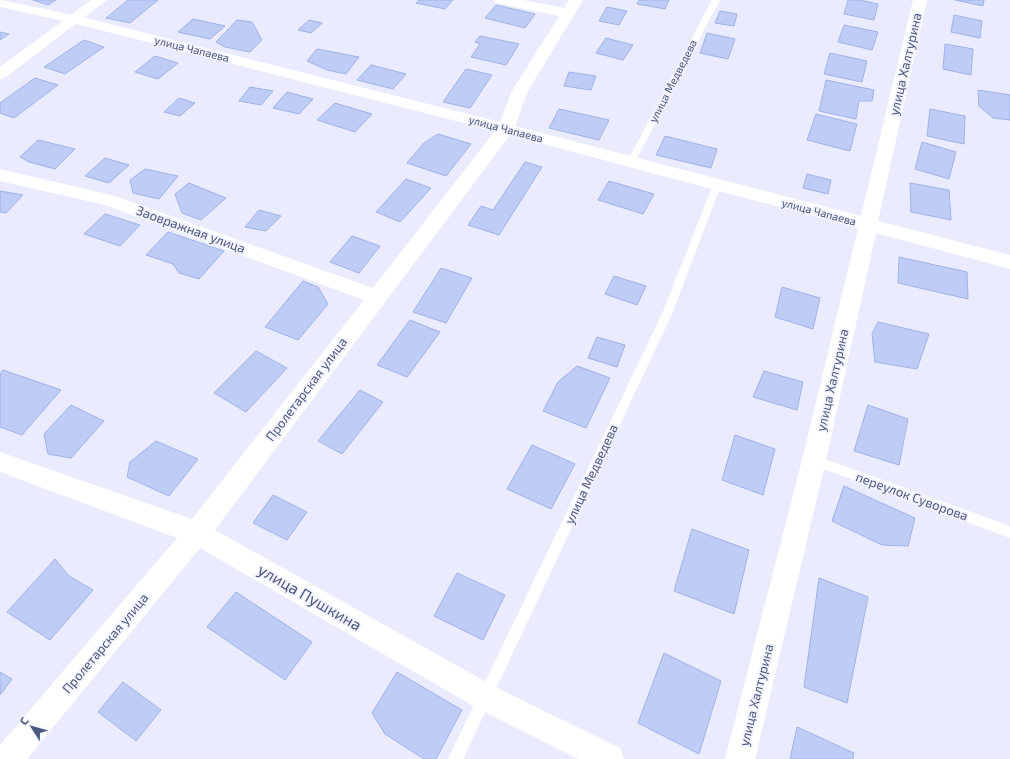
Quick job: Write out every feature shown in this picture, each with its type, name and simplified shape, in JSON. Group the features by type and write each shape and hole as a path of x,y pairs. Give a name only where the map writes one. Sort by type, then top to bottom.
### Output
{"street":[{"path":"0,74 100,0"},
{"path":"501,0 572,7"},
{"name":"улица Халтурина","path":"740,759 814,460 920,0"},
{"name":"улица Чапаева","path":"0,3 74,19 506,129 1010,262"},
{"name":"Пролетарская улица","path":"8,759 197,532 506,129 520,90 572,7"},
{"name":"Заовражная улица","path":"0,175 109,200 377,297"},
{"name":"улица Пушкина","path":"0,462 197,532 486,697 608,759"}],"lane":[{"name":"улица Медведева","path":"631,162 716,0"},
{"name":"улица Медведева","path":"455,759 486,697 667,314 717,185"},
{"name":"переулок Суворова","path":"814,460 1010,532"}],"building":[{"path":"33,0 56,0 48,5"},
{"path":"128,0 158,0 130,23 106,18"},
{"path":"419,0 453,0 445,9 416,3"},
{"path":"639,0 669,0 665,9 637,4"},
{"path":"848,0 860,0 878,4 874,20 844,14"},
{"path":"955,0 984,0 983,6"},
{"path":"496,5 535,14 525,28 485,18"},
{"path":"607,7 627,11 619,25 599,21"},
{"path":"720,11 737,14 734,26 715,23"},
{"path":"954,15 982,21 980,38 951,32"},
{"path":"193,19 225,26 210,39 178,32"},
{"path":"237,20 252,22 262,40 250,52 225,47 216,42"},
{"path":"309,20 322,23 311,33 298,30"},
{"path":"844,25 878,32 872,50 838,42"},
{"path":"0,32 9,34 0,40"},
{"path":"707,33 735,39 728,59 700,53"},
{"path":"480,36 519,44 506,65 471,57 480,44 475,42"},
{"path":"606,38 633,45 623,60 596,53"},
{"path":"84,40 104,47 65,74 44,67"},
{"path":"945,44 973,49 971,75 943,69"},
{"path":"317,49 359,57 346,74 327,70 307,61"},
{"path":"830,53 867,61 862,82 824,74"},
{"path":"155,56 178,63 158,79 135,72"},
{"path":"371,65 406,74 393,89 357,80"},
{"path":"466,69 492,75 470,108 443,102"},
{"path":"569,72 596,76 591,90 564,86"},
{"path":"35,78 58,85 14,118 0,113 0,103"},
{"path":"826,80 874,90 872,101 859,101 856,119 819,111"},
{"path":"250,87 273,91 261,105 239,101"},
{"path":"978,90 1010,95 1010,120 993,118 979,106"},
{"path":"287,92 313,99 299,114 273,108"},
{"path":"179,98 195,103 180,116 164,112"},
{"path":"335,103 372,114 355,132 317,120"},
{"path":"559,109 609,120 599,140 549,128"},
{"path":"930,109 965,116 964,144 927,136"},
{"path":"816,114 857,124 850,151 807,140"},
{"path":"438,134 471,144 446,176 407,163 424,143"},
{"path":"665,136 717,149 711,168 656,155"},
{"path":"38,140 75,149 55,169 29,162 20,157"},
{"path":"922,142 956,152 949,179 915,169"},
{"path":"105,158 129,165 109,183 85,176"},
{"path":"525,162 542,167 499,235 468,225 481,206 493,210"},
{"path":"145,169 178,176 159,199 133,193 130,180"},
{"path":"807,174 831,180 828,194 803,188"},
{"path":"406,179 431,188 400,222 376,212"},
{"path":"609,181 654,194 643,214 598,200"},
{"path":"189,183 226,198 201,220 182,213 175,194"},
{"path":"910,183 949,190 951,220 911,212"},
{"path":"0,191 23,195 6,213 0,212"},
{"path":"259,210 281,216 266,231 245,227"},
{"path":"105,214 140,225 120,246 84,234"},
{"path":"168,232 224,251 199,279 179,273 173,264 146,255"},
{"path":"352,236 380,246 359,273 330,262"},
{"path":"899,257 967,272 968,299 898,283"},
{"path":"441,268 472,278 446,323 413,312"},
{"path":"614,276 646,286 637,305 605,294"},
{"path":"303,281 318,287 328,304 298,340 265,327"},
{"path":"782,287 820,298 813,329 775,317"},
{"path":"410,320 440,332 407,377 377,365"},
{"path":"878,322 929,334 917,369 875,362 872,334"},
{"path":"597,337 625,345 617,367 588,358"},
{"path":"256,351 287,368 246,412 214,393"},
{"path":"577,366 610,378 586,428 543,411 558,382"},
{"path":"3,370 61,390 22,435 0,427 0,374"},
{"path":"764,371 803,382 797,410 753,397"},
{"path":"360,390 383,402 342,454 318,441"},
{"path":"71,405 104,421 71,458 48,454 44,434"},
{"path":"868,405 908,419 899,465 854,451"},
{"path":"735,435 775,449 763,495 722,480"},
{"path":"156,441 198,459 169,496 127,477 130,462"},
{"path":"532,445 575,464 551,509 507,489"},
{"path":"844,486 915,518 908,546 882,545 832,521"},
{"path":"273,495 307,512 287,540 253,523"},
{"path":"692,529 749,550 734,614 674,591"},
{"path":"55,559 69,576 93,590 50,640 7,612"},
{"path":"457,573 505,595 483,640 434,616"},
{"path":"819,578 868,597 847,703 804,687"},
{"path":"236,592 312,642 285,680 207,627"},
{"path":"664,653 721,681 699,754 638,723"},
{"path":"0,672 12,679 0,695"},
{"path":"397,672 462,710 436,759 424,759 385,734 372,713"},
{"path":"123,682 161,710 136,741 98,712"},
{"path":"797,727 854,753 853,759 790,759"}]}
